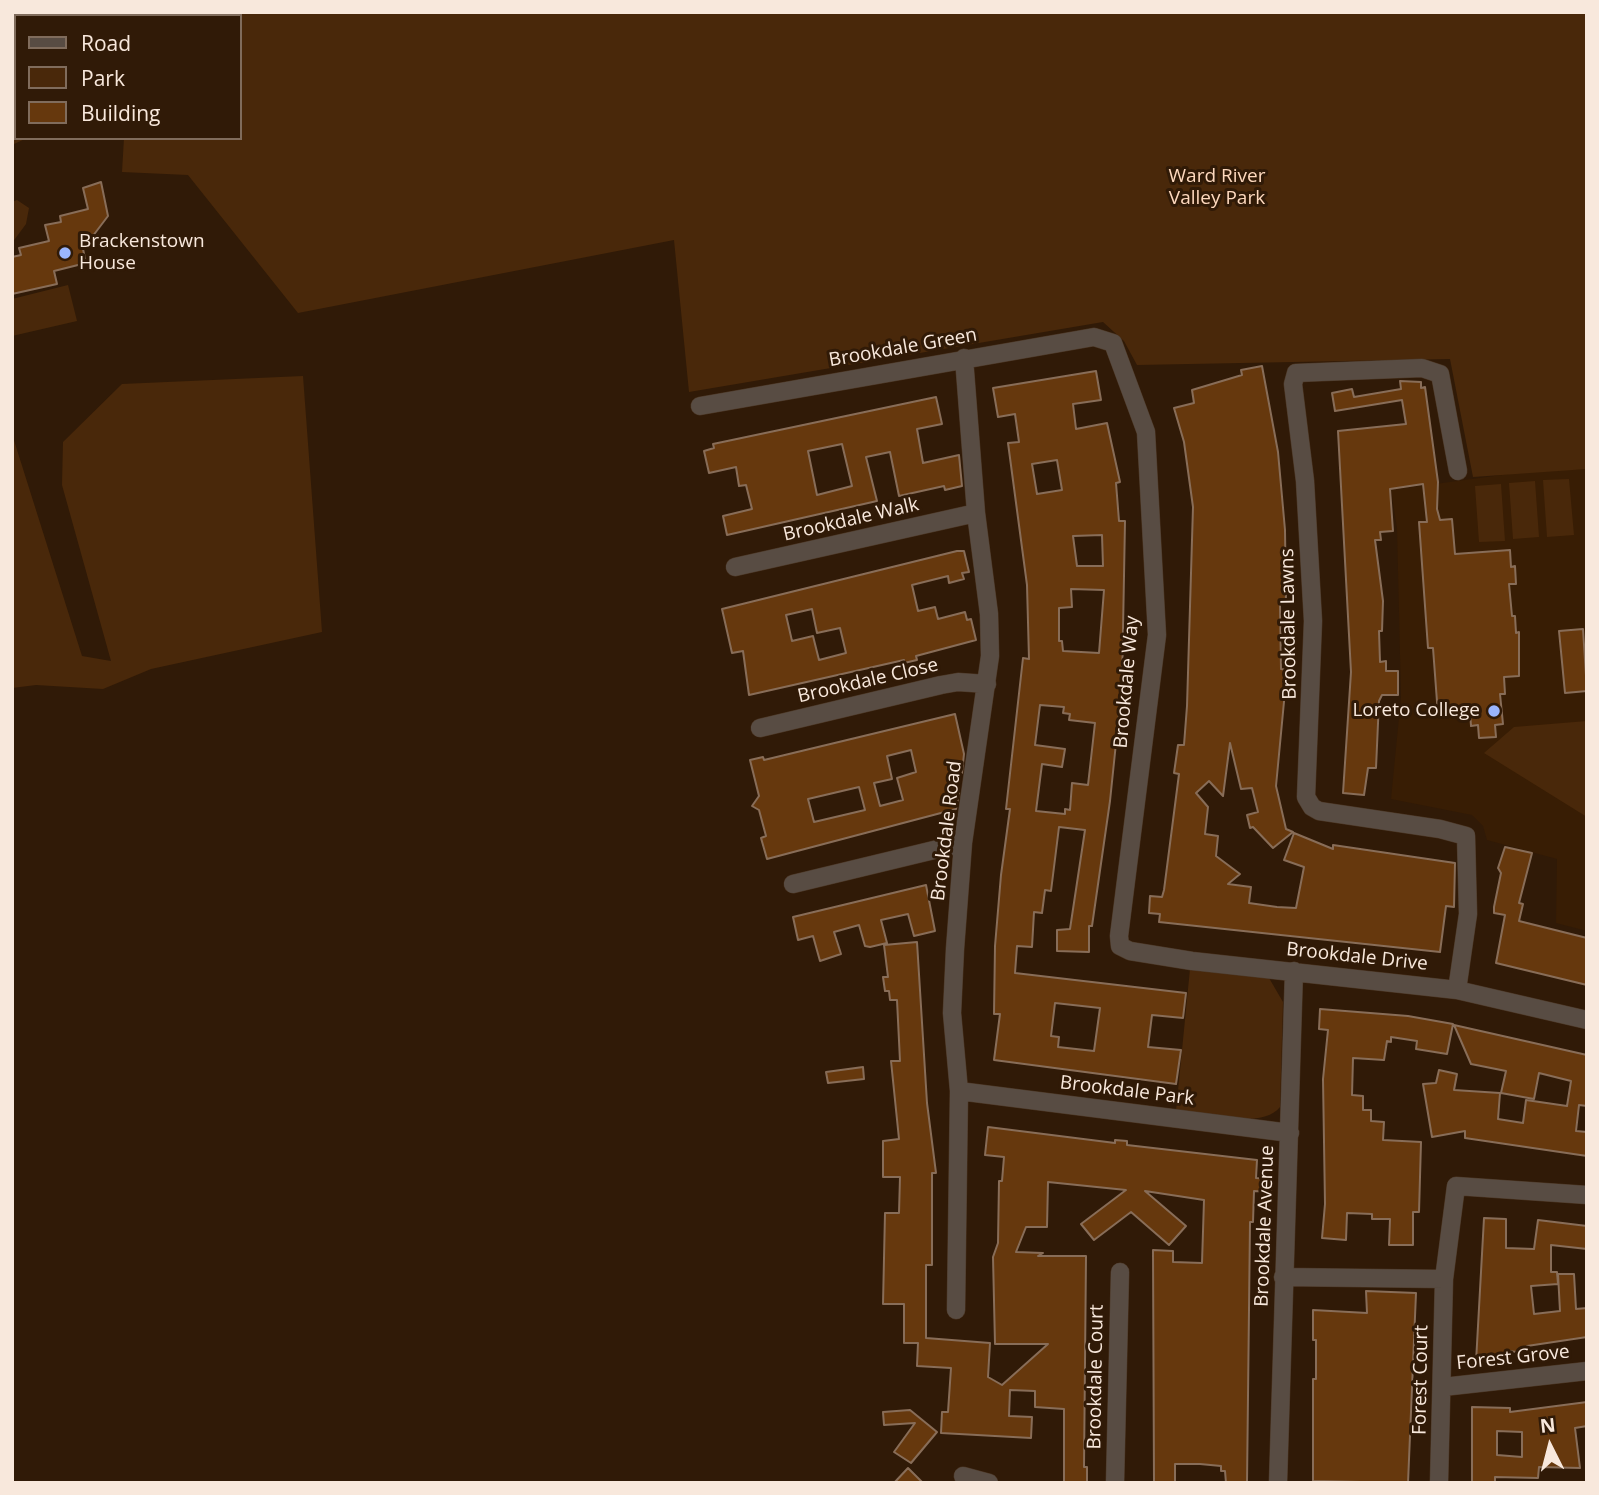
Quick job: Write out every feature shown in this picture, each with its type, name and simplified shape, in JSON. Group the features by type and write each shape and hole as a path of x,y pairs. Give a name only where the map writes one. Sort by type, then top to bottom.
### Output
{"street":[{"name":"Brookdale Green","path":"700,406 1094,337 1112,342"},
{"name":"Brookdale Way","path":"1112,342 1146,432 1157,635 1119,936 1120,946"},
{"name":"Brookdale Road","path":"956,1310 959,1091 952,1013 963,843 987,684 989,614 976,513 964,358"},
{"name":"Brookdale Lawns","path":"1457,990 1468,914 1466,836 1440,829 1319,811 1312,807 1306,797 1313,621 1305,481 1293,384 1296,373 1422,368 1440,374 1458,471"},
{"name":"Brookdale Walk","path":"735,567 976,513"},
{"name":"Brookdale Close","path":"760,728 941,685 958,682 987,684"},
{"path":"793,884 963,843"},
{"name":"Brookdale Drive","path":"1120,946 1130,951 1192,961 1457,990 1587,1020"},
{"name":"Brookdale Avenue","path":"1278,1483 1294,971"},
{"name":"Brookdale Park","path":"959,1091 1290,1133"},
{"name":"Forest Court","path":"1439,1483 1444,1279 1456,1186 1587,1195"},
{"name":"Brookdale Court","path":"1115,1483 1120,1272"},
{"path":"1283,1277 1444,1279"},
{"name":"Forest Grove","path":"1443,1387 1587,1371"},
{"path":"963,1476 989,1483"}],"shaded area":[{"name":"Loreto College","path":"1587,469 1587,931 1556,923 1557,859 1487,840 1483,826 1472,815 1391,799 1401,697 1397,528 1391,490 1531,471"}],"green space":[{"name":"Ward River Valley Park","path":"12,12 1587,12 1587,469 1473,477 1450,359 1137,365 1124,341 1103,322 689,392 674,240 298,313 188,175 122,172 124,140 242,140 242,14 14,14 14,140 23,140 12,145"},
{"path":"17,200 29,208 26,224 12,243 12,202"},
{"path":"68,285 77,321 12,336 12,299"},
{"path":"303,376 322,632 151,669 103,689 36,685 12,688 12,434 82,656 111,661 62,485 63,442 122,384"},
{"path":"1569,479 1574,535 1547,537 1543,480"},
{"path":"1535,481 1539,537 1513,539 1509,483"},
{"path":"1501,484 1505,541 1479,542 1475,486"},
{"path":"1587,721 1587,817 1484,753 1514,727"},
{"path":"1190,969 1269,978 1283,1002 1280,1107 1271,1114 1260,1118 1231,1119 1176,1111"}],"building":[{"name":"Brackenstown House","path":"101,182 108,216 83,249 86,263 54,271 57,284 12,294 12,257 21,255 19,248 49,241 45,225 61,222 60,216 88,209 83,188"},
{"path":"1262,366 1278,452 1285,530 1286,603 1280,604 1281,669 1287,670 1276,786 1286,829 1293,832 1273,848 1253,827 1250,828 1247,815 1258,812 1252,788 1241,789 1230,743 1223,796 1209,781 1196,793 1208,807 1205,834 1218,836 1216,856 1240,874 1228,884 1251,887 1249,903 1277,907 1296,908 1304,867 1284,860 1294,833 1333,849 1333,845 1455,863 1454,907 1446,906 1440,952 1159,922 1160,914 1149,913 1150,896 1162,897 1164,890 1179,774 1174,773 1178,745 1184,745 1187,706 1193,507 1184,442 1174,408 1194,403 1192,390 1242,375 1241,370"},
{"path":"1096,371 1101,400 1073,404 1076,429 1107,423 1120,482 1116,483 1119,521 1125,521 1122,685 1110,801 1092,926 1089,926 1089,952 1057,951 1057,930 1070,929 1085,830 1059,827 1051,891 1045,890 1042,913 1034,912 1032,947 1017,946 1015,973 1186,993 1183,1018 1152,1015 1148,1047 1181,1050 1176,1084 994,1060 1000,1014 994,1014 995,946 1010,809 1006,809 1023,658 1029,659 1027,585 1008,443 1019,442 1015,414 998,417 993,388","holes":["1057,460 1062,490 1037,494 1032,464","1102,535 1103,566 1077,566 1073,536","1071,589 1104,590 1099,653 1063,651 1062,641 1059,641 1059,608 1072,607","1040,705 1064,707 1063,713 1070,714 1069,720 1095,723 1088,785 1072,783 1070,810 1065,809 1065,814 1036,811 1042,764 1062,767 1065,749 1035,745","1055,1003 1100,1008 1094,1051 1058,1047 1059,1037 1051,1036"]},
{"path":"1400,381 1421,382 1421,388 1425,387 1438,482 1437,509 1440,520 1452,519 1455,554 1510,550 1511,567 1515,566 1516,584 1509,584 1512,616 1515,616 1516,633 1519,632 1519,676 1504,677 1505,694 1500,694 1503,724 1495,725 1496,737 1479,738 1478,725 1471,726 1470,712 1438,715 1433,648 1428,648 1419,522 1427,522 1423,484 1390,489 1393,531 1380,532 1381,540 1375,540 1383,601 1382,631 1379,631 1380,662 1386,661 1386,671 1398,671 1398,695 1382,695 1379,701 1376,768 1368,768 1364,795 1343,793 1351,672 1338,431 1406,424 1402,400 1335,411 1332,393 1352,389 1354,397 1401,389"},
{"path":"936,397 942,424 917,429 923,463 959,455 962,486 945,490 944,486 899,496 890,452 866,457 877,501 727,535 723,516 752,509 746,485 739,486 736,467 709,473 704,451 714,448 713,444","holes":["842,444 852,486 817,495 808,451"]},
{"path":"964,551 969,572 962,573 964,579 949,583 948,576 912,585 918,611 935,607 938,619 965,612 967,620 971,619 976,640 916,656 917,660 904,663 904,660 749,695 743,651 732,653 722,609","holes":["812,609 817,633 840,628 846,653 819,660 813,636 792,641 786,615"]},
{"path":"1583,629 1587,691 1565,693 1559,631"},
{"path":"955,714 964,754 962,773 953,773 959,793 956,809 767,859 761,838 766,836 759,810 752,806 759,796 750,760 763,757 764,760","holes":["911,750 916,772 897,778 903,800 880,806 874,783 892,779 887,756","859,787 865,810 814,822 808,799"]},
{"path":"1505,847 1532,853 1519,903 1523,904 1519,921 1587,938 1587,985 1496,963 1505,915 1494,913 1494,907 1501,873 1498,868"},
{"path":"926,885 935,931 914,936 908,914 881,920 887,943 870,947 865,946 859,925 834,932 841,954 820,961 813,936 798,940 793,917"},
{"path":"917,942 927,1103 936,1173 932,1173 932,1265 926,1265 926,1338 990,1343 988,1377 1002,1385 1048,1344 995,1344 993,1257 998,1243 999,1181 1002,1181 1004,1157 985,1155 988,1127 1115,1143 1115,1140 1127,1141 1127,1145 1257,1160 1256,1178 1272,1179 1271,1192 1254,1191 1253,1222 1250,1222 1247,1483 1226,1483 1225,1471 1221,1471 1221,1466 1175,1464 1175,1483 1154,1483 1153,1250 1173,1251 1173,1262 1202,1263 1204,1200 1145,1191 1186,1226 1169,1245 1131,1212 1094,1240 1081,1224 1126,1190 1048,1182 1047,1227 1026,1227 1016,1252 1043,1253 1038,1256 1086,1256 1084,1467 1087,1467 1087,1483 1064,1483 1064,1409 1035,1407 1035,1391 1010,1390 1009,1416 1032,1417 1031,1438 941,1433 942,1412 948,1412 951,1368 917,1366 918,1343 904,1343 904,1304 883,1304 885,1213 899,1213 900,1177 883,1177 883,1141 899,1139 891,1061 900,1061 897,1000 890,1000 889,991 885,991 883,977 888,977 884,945"},
{"path":"1320,1009 1408,1016 1453,1024 1447,1054 1416,1049 1417,1041 1391,1037 1391,1042 1387,1041 1384,1060 1353,1058 1352,1095 1363,1096 1363,1110 1371,1110 1371,1121 1384,1122 1383,1140 1421,1142 1419,1212 1413,1212 1413,1245 1389,1245 1390,1219 1372,1219 1372,1214 1347,1213 1346,1240 1322,1238 1325,1204 1323,1079 1328,1030 1319,1029"},
{"path":"1454,1025 1587,1055 1587,1106 1579,1105 1576,1131 1587,1132 1587,1156 1465,1138 1465,1131 1432,1137 1423,1084 1436,1083 1439,1070 1457,1074 1454,1090 1500,1093 1498,1119 1523,1123 1526,1100 1567,1106 1571,1081 1539,1073 1534,1099 1501,1093 1506,1071 1471,1064"},
{"path":"863,1067 864,1079 828,1083 826,1072"},
{"path":"1484,1218 1506,1219 1506,1248 1534,1249 1538,1220 1587,1226 1587,1249 1551,1245 1551,1272 1557,1272 1558,1284 1531,1286 1534,1314 1560,1311 1558,1274 1574,1274 1576,1309 1587,1308 1587,1337 1527,1346 1527,1353 1508,1351 1507,1359 1499,1359 1499,1363 1476,1362"},
{"path":"1366,1291 1416,1293 1408,1483 1313,1481 1313,1379 1316,1379 1316,1340 1313,1340 1313,1310 1367,1313"},
{"path":"1587,1402 1587,1426 1575,1428 1580,1468 1539,1467 1538,1478 1495,1477 1495,1483 1472,1483 1472,1407 1510,1408 1510,1412","holes":["1497,1431 1522,1432 1522,1457 1497,1455"]},
{"path":"910,1410 937,1432 911,1463 894,1452 915,1423 884,1425 883,1412"},
{"path":"908,1468 923,1483 894,1483"}],"waterway":[{"path":"51,14 56,12"}],"place":[{"name":"Brackenstown House","path":"65,253"},
{"name":"Loreto College","path":"1494,711"}]}
